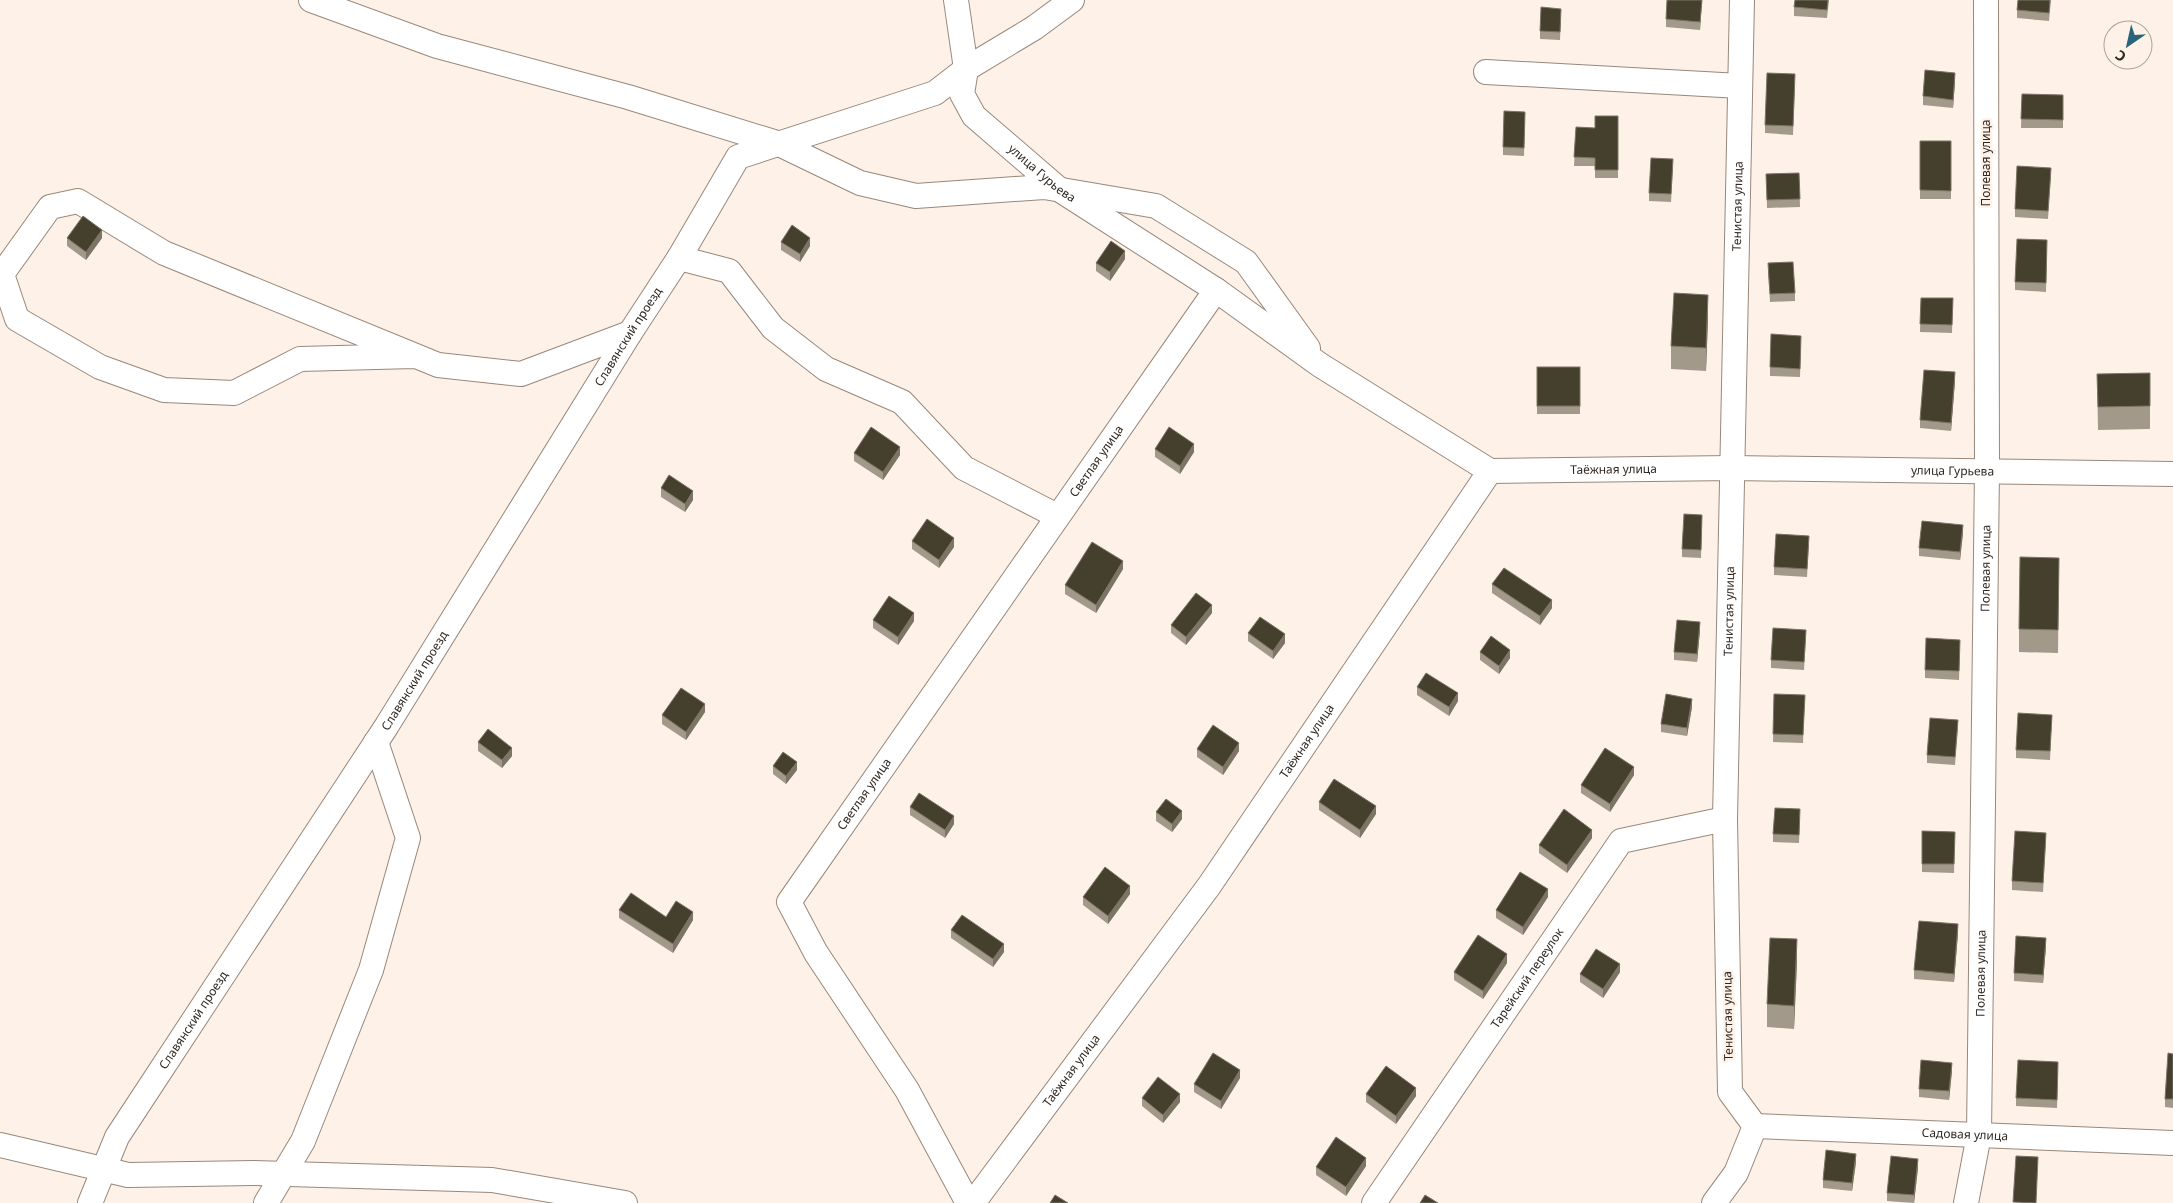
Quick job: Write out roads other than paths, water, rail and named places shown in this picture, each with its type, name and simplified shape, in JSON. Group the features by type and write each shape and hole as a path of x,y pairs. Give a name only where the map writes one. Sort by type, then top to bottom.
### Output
{"street":[{"path":"311,0 437,46 628,97 777,143 860,183 916,196 1044,187 1156,206 1246,262 1320,366"},
{"name":"улица Гурьева","path":"956,0 966,69 962,94 974,116 1060,190 1216,290"},
{"path":"777,143 935,93 966,69 1034,28 1072,0"},
{"name":"Тенистая улица","path":"1742,0 1725,819 1730,1092 1756,1126"},
{"name":"Полевая улица","path":"1966,1203 1980,1135 1986,470 1986,0"},
{"path":"1486,72 1740,86"},
{"name":"Славянский проезд","path":"90,1203 118,1137 376,742 630,333 679,258 738,156 777,143"},
{"path":"414,356 300,359 234,393 164,390 100,367 17,320 2,274 50,208 78,201 164,253 438,365 521,374 630,333"},
{"path":"679,258 729,271 773,328 826,369 902,402 964,468 1057,516"},
{"path":"1216,290 1320,366 1490,471"},
{"name":"Светлая улица","path":"968,1203 907,1090 816,953 789,902 1216,290"},
{"name":"улица Гурьева","path":"1733,468 2173,474"},
{"name":"Таёжная улица","path":"973,1203 1209,886 1490,471 1733,468"},
{"path":"266,1203 303,1141 371,970 408,838 376,742"},
{"name":"Тарейский переулок","path":"1374,1203 1620,841 1725,819"},
{"path":"1714,1203 1736,1174 1756,1126"},
{"name":"Садовая улица","path":"1756,1126 2173,1144"},
{"path":"0,1144 128,1175 284,1174 492,1180 624,1203"}]}
